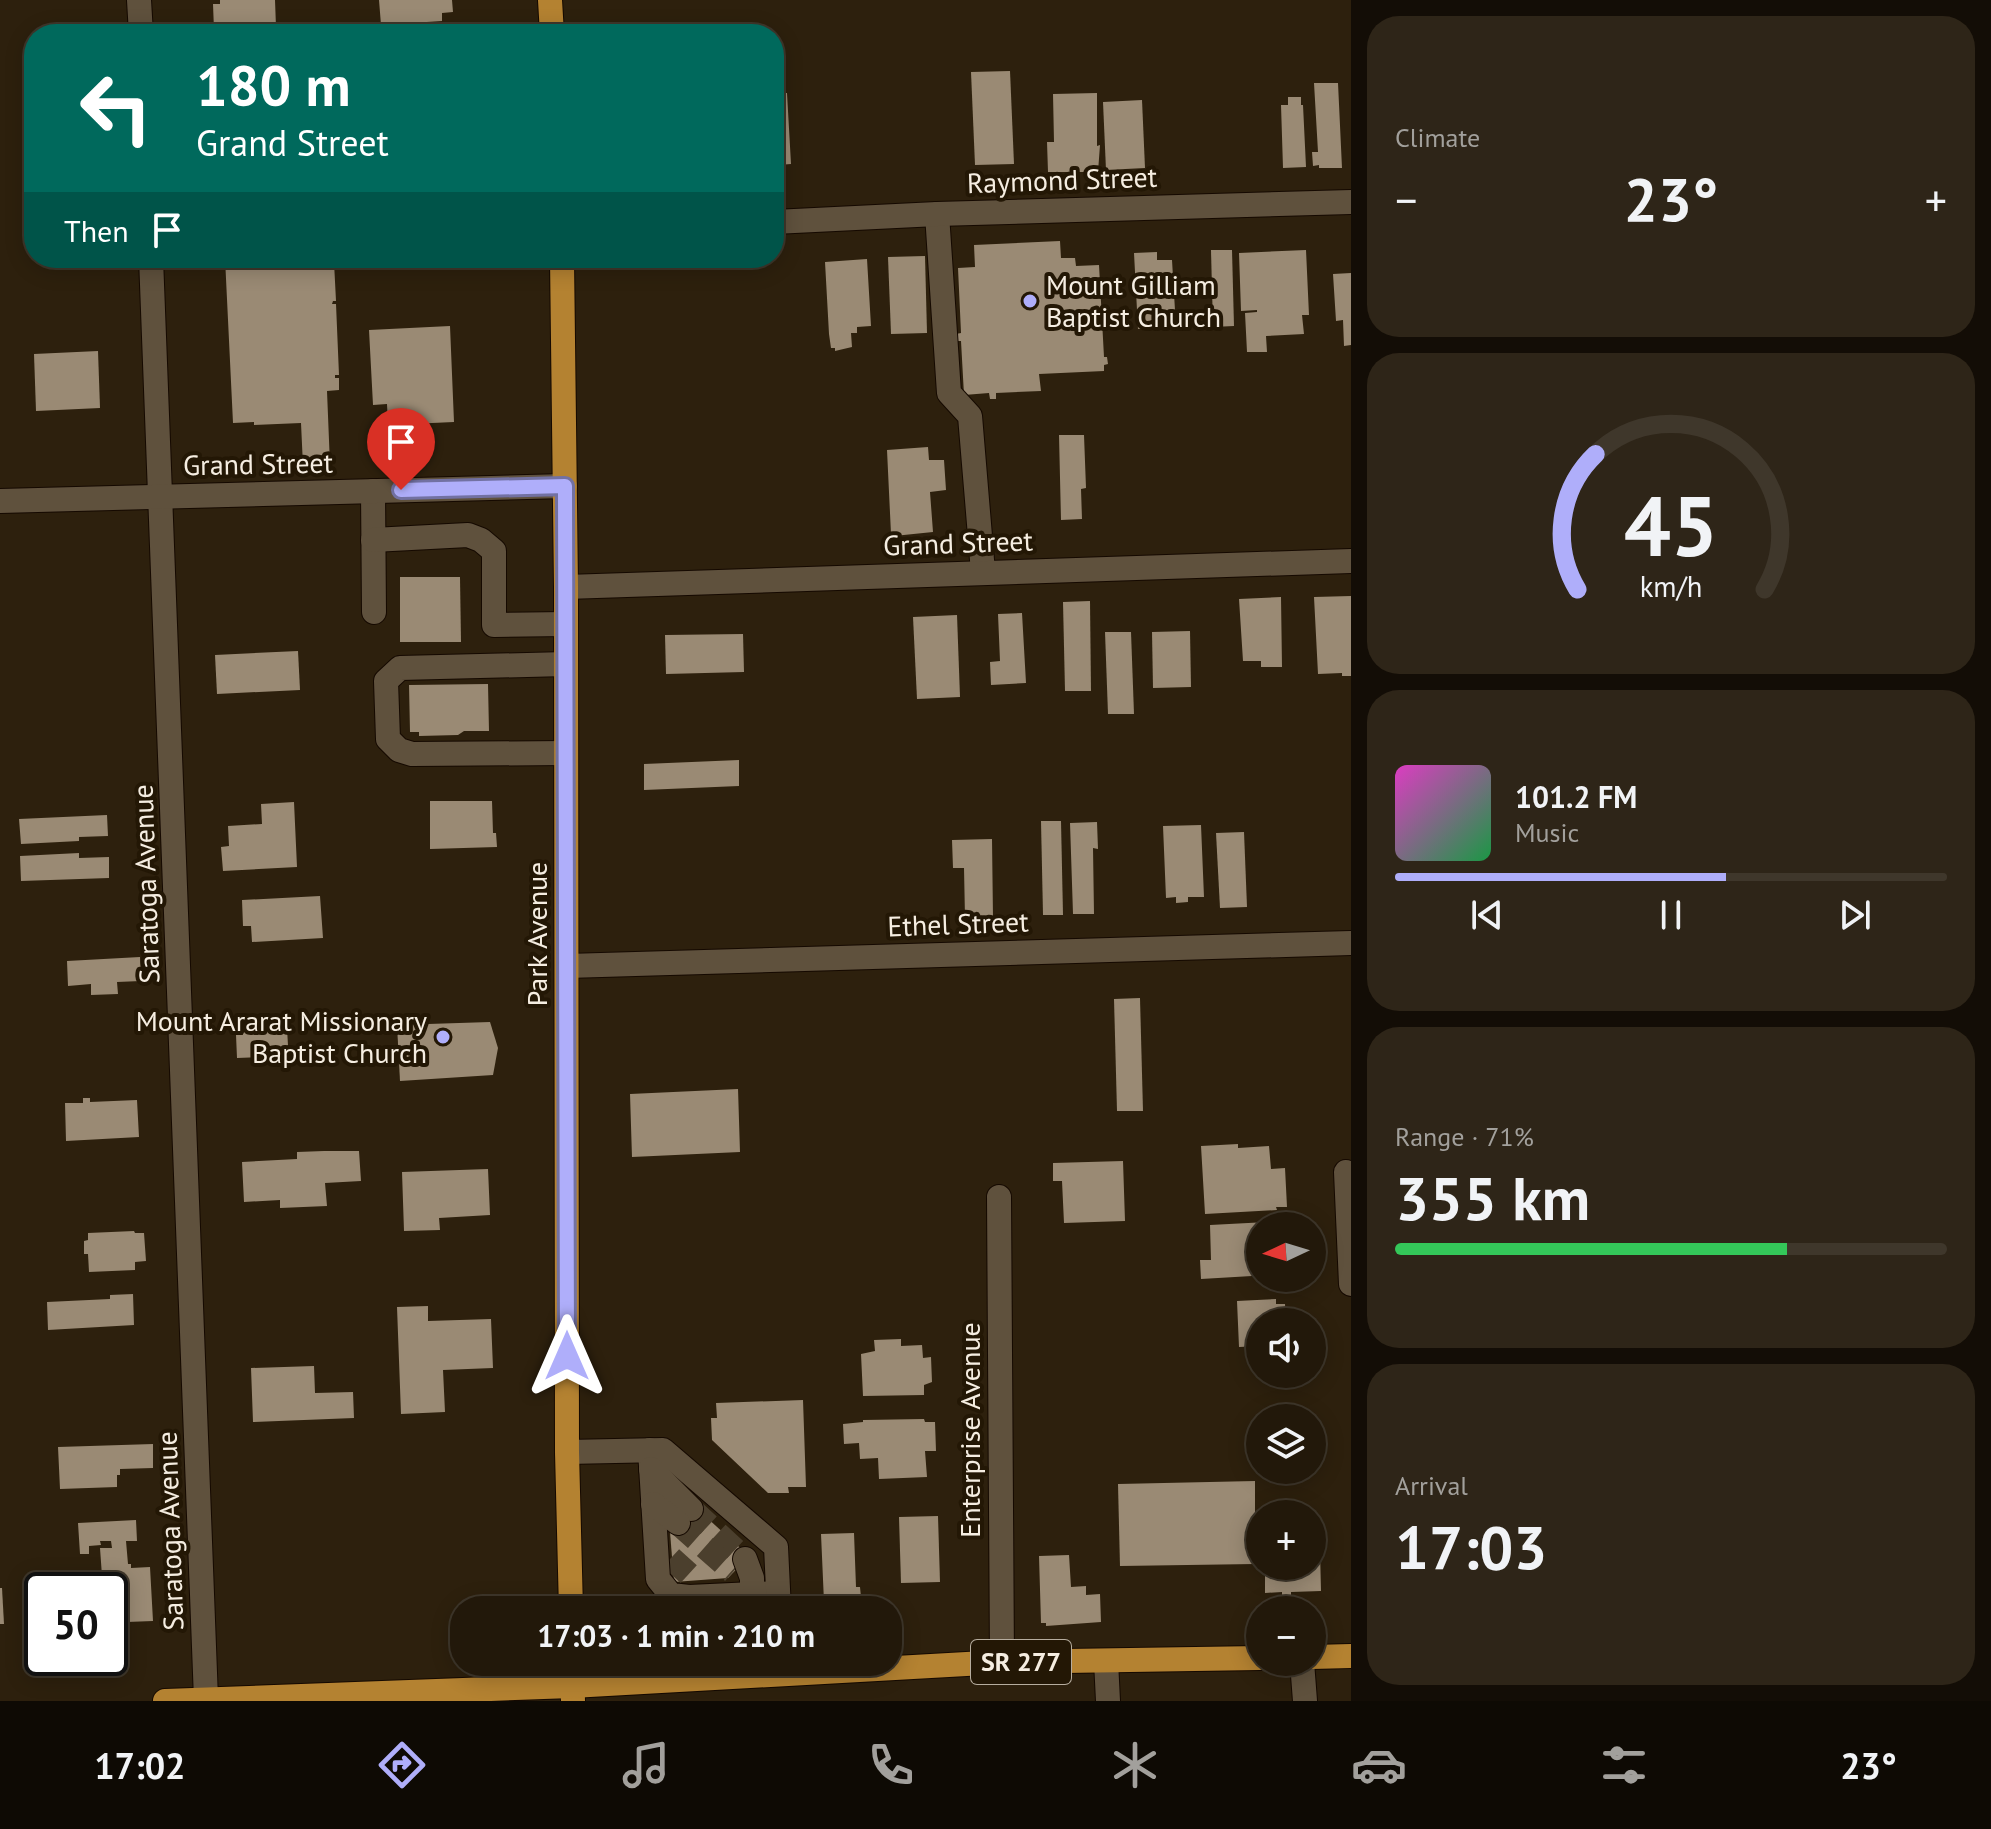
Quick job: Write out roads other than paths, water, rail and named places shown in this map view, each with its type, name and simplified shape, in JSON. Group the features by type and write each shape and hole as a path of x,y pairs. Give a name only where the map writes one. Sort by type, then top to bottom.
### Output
{"main road":[{"path":"550,0 551,24"},
{"name":"Park Avenue","path":"562,268 566,587 567,1452 571,1596"},
{"path":"1326,1657 1351,1656"},
{"name":"SR 277","path":"902,1665 1246,1658"},
{"name":"SR 277","path":"165,1701 670,1676"}],"street":[{"path":"139,0 140,24"},
{"name":"Raymond Street","path":"784,222 1351,202"},
{"path":"937,214 949,393 970,416 983,572"},
{"name":"Saratoga Avenue","path":"151,268 206,1699"},
{"name":"Grand Street","path":"0,501 565,486"},
{"path":"373,491 374,612"},
{"path":"373,540 468,535 481,540 494,551 494,625 566,624"},
{"name":"Grand Street","path":"566,587 1351,561"},
{"path":"566,664 400,668 386,681 388,739 399,750 412,754 566,753"},
{"name":"Ethel Street","path":"567,966 1351,943"},
{"path":"1346,1172 1351,1284"},
{"name":"Enterprise Avenue","path":"999,1197 1002,1662"},
{"path":"567,1452 650,1460 663,1450 776,1547 779,1596"},
{"path":"650,1460 653,1504 663,1550 658,1579 671,1595 746,1576 771,1596"},
{"path":"650,1460 685,1516 653,1504"},
{"path":"1106,1661 1108,1701"},
{"path":"1303,1676 1305,1701"}],"tunnel":[{"path":"691,1509 745,1559"},
{"path":"678,1523 733,1572"},
{"path":"671,1558 695,1580"}],"place":[{"name":"Mount Gilliam Baptist Church","path":"1030,301"},
{"name":"Mount Ararat Missionary Baptist Church","path":"443,1037"}]}
